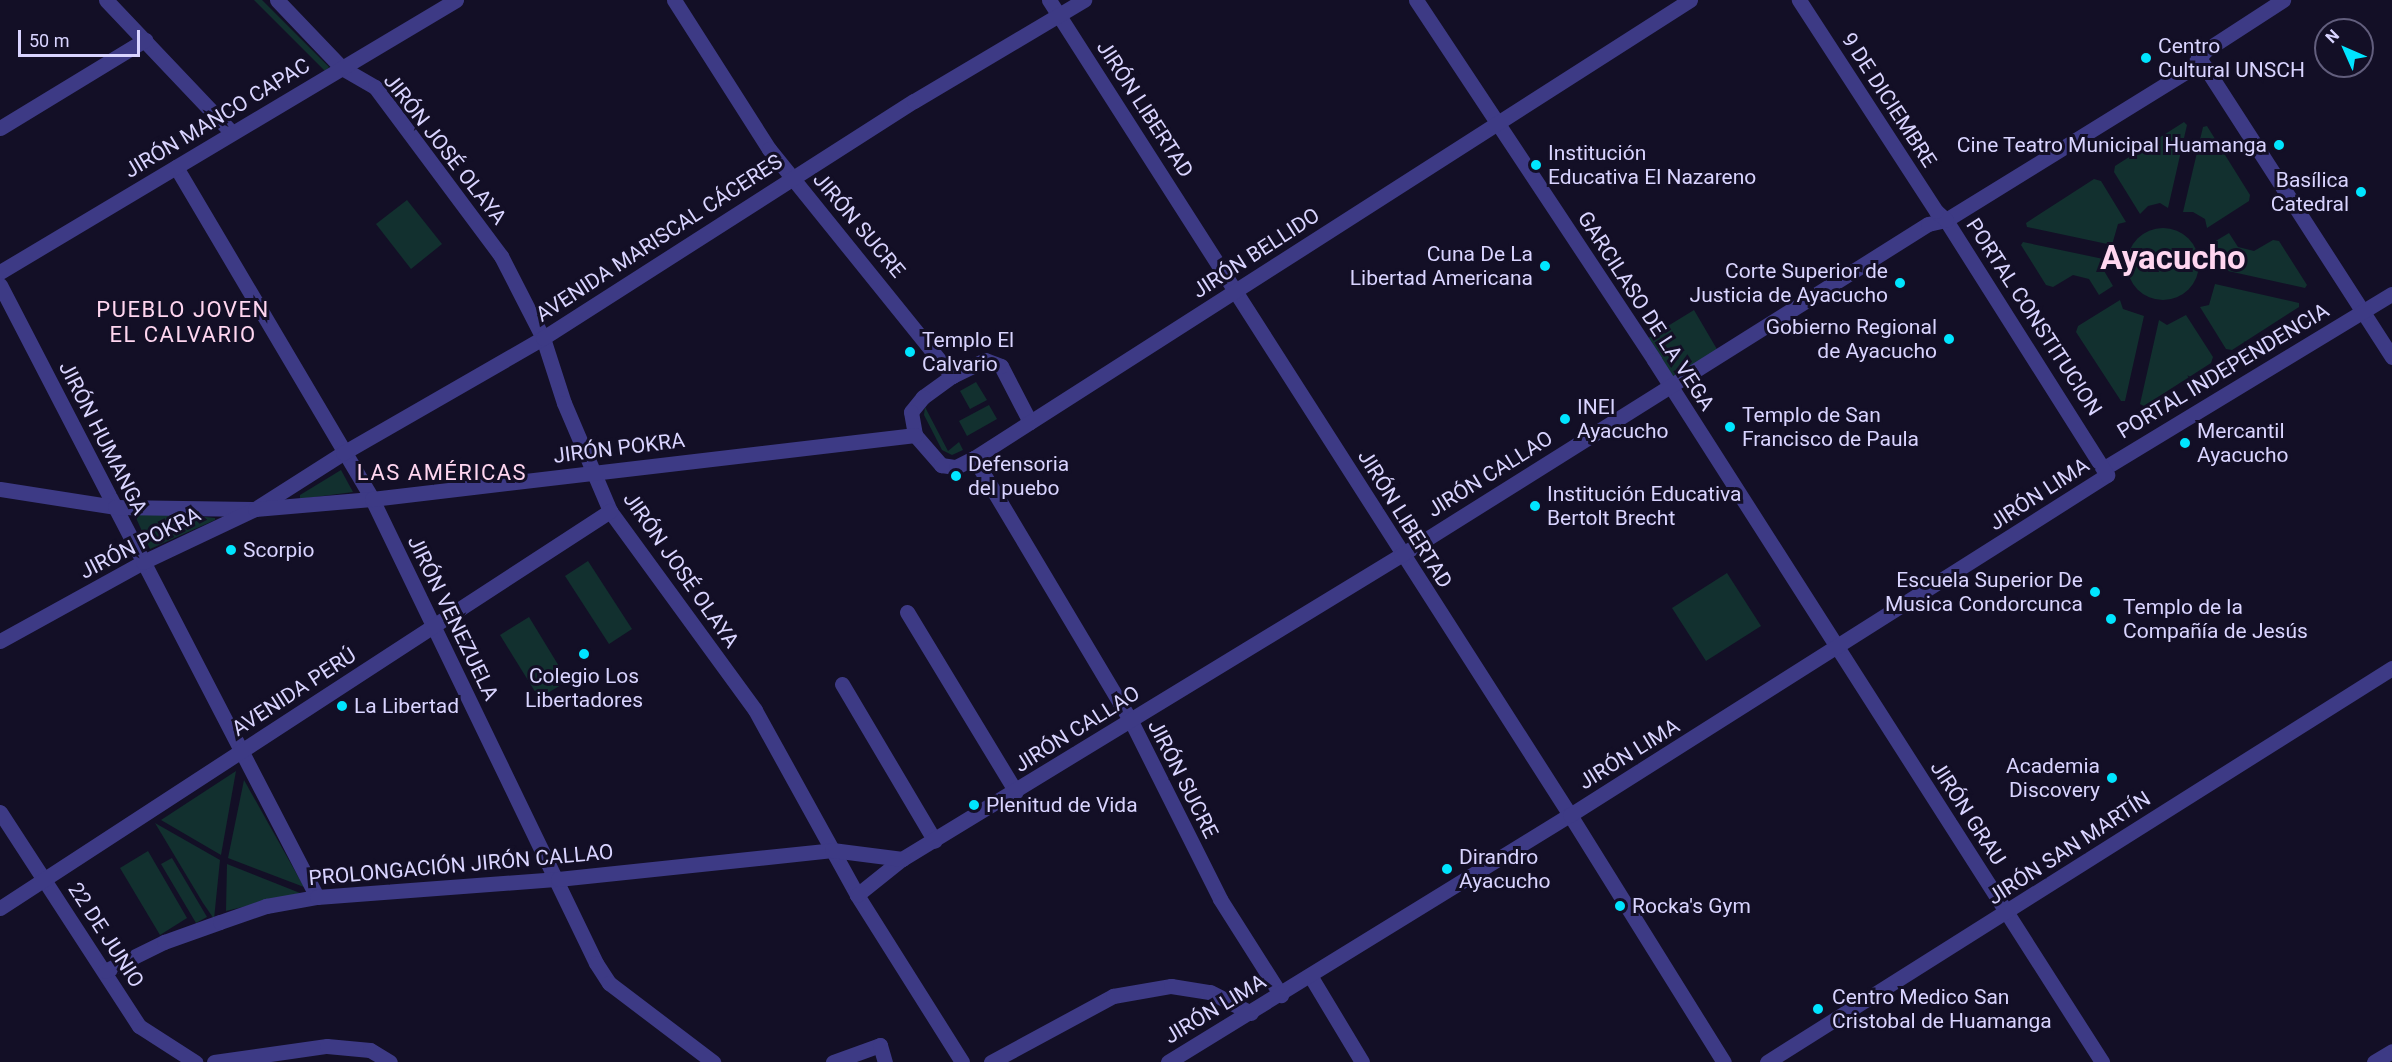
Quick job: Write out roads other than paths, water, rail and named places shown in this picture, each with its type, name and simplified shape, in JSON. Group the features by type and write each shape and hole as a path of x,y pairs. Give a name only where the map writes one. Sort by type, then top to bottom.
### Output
{"street":[{"path":"106,0 232,134"},
{"name":"JIRÓN JOSÉ OLAYA","path":"277,0 342,68 375,87 501,256 543,338 564,403 595,471 610,511 755,711 857,895 962,1062"},
{"name":"JIRÓN MANCO CAPAC","path":"0,272 456,0"},
{"name":"JIRÓN SUCRE","path":"674,0 769,149 952,376"},
{"name":"JIRÓN LIBERTAD","path":"1049,0 1237,291 1401,555 1570,815 1724,1062"},
{"name":"AVENIDA MARISCAL CÁCERES","path":"255,509 343,453 543,338 792,177 1084,0"},
{"name":"GARCILASO DE LA VEGA","path":"1416,0 1670,386 1837,648"},
{"name":"JIRÓN BELLIDO","path":"915,435 941,465 956,468 974,458 1237,291 1496,121 1690,0"},
{"name":"9 DE DICIEMBRE","path":"1799,0 1936,211 1946,220"},
{"name":"JIRÓN CALLAO","path":"857,895 902,859 1016,792 1401,555 1928,224 1946,220 2189,70 2198,56 2283,0"},
{"path":"0,128 145,40"},
{"path":"2198,56 2392,357"},
{"name":"JIRÓN VENEZUELA","path":"177,167 372,499 558,879 596,963 609,983 713,1062"},
{"name":"PORTAL CONSTITUCION","path":"1946,220 2106,471"},
{"name":"JIRÓN HUMANGA","path":"0,285 317,897"},
{"name":"PORTAL INDEPENDENCIA","path":"2106,471 2392,294"},
{"path":"915,435 910,412 923,397 952,376 985,360 1001,366 1030,422"},
{"name":"JIRÓN POKRA","path":"0,641 142,562 255,509 372,499 915,435"},
{"name":"JIRÓN SUCRE","path":"974,458 1131,721 1220,899 1281,995"},
{"name":"JIRÓN LIMA","path":"1168,1062 1311,977 1837,648 2106,471"},
{"path":"0,489 115,507 255,509"},
{"name":"AVENIDA PERÚ","path":"0,908 610,511"},
{"path":"907,612 1016,792"},
{"name":"JIRÓN GRAU","path":"1837,648 2102,1062"},
{"name":"JIRÓN SAN MARTÍN","path":"1767,1062 2007,914 2279,737 2392,668"},
{"path":"842,684 935,841"},
{"name":"22 DE JUNIO","path":"0,812 139,1026 195,1062"},
{"path":"832,850 902,859"},
{"name":"PROLONGACIÓN JIRÓN CALLAO","path":"105,971 164,942 220,922 266,906 317,897 558,879 832,850"},
{"path":"1311,977 1362,1062"},
{"path":"991,1062 1113,996 1171,986 1209,992 1251,1013"},
{"path":"833,1062 880,1044 885,1062"},
{"path":"214,1062 327,1046 370,1050 390,1062"},
{"path":"2374,1062 2392,1051"}],"place":[{"name":"Centro Cultural UNSCH","path":"2146,58"},
{"name":"Cine Teatro Municipal Huamanga","path":"2279,145"},
{"name":"Institución Educativa El Nazareno","path":"1536,165"},
{"name":"Basílica Catedral","path":"2361,192"},
{"name":"Cuna De La Libertad Americana","path":"1545,266"},
{"name":"Corte Superior de Justicia de Ayacucho","path":"1900,283"},
{"name":"Gobierno Regional de Ayacucho","path":"1949,339"},
{"name":"Templo El Calvario","path":"910,352"},
{"name":"INEI Ayacucho","path":"1565,419"},
{"name":"Templo de San Francisco de Paula","path":"1730,427"},
{"name":"Mercantil Ayacucho","path":"2185,443"},
{"name":"Defensoria del puebo","path":"956,476"},
{"name":"Institución Educativa Bertolt Brecht","path":"1535,506"},
{"name":"Scorpio","path":"231,550"},
{"name":"Escuela Superior De Musica Condorcunca","path":"2095,592"},
{"name":"Templo de la Compañía de Jesús","path":"2111,619"},
{"name":"Colegio Los Libertadores","path":"584,654"},
{"name":"La Libertad","path":"342,706"},
{"name":"Academia Discovery","path":"2112,778"},
{"name":"Plenitud de Vida","path":"974,805"},
{"name":"Dirandro Ayacucho","path":"1447,869"},
{"name":"Rocka's Gym","path":"1620,906"},
{"name":"Centro Medico San Cristobal de Huamanga","path":"1818,1009"}],"district":[{"name":"Ayacucho","path":"2173,258"},
{"name":"PUEBLO JOVEN EL CALVARIO","path":"183,322"},
{"name":"LAS AMÉRICAS","path":"442,473"}]}
